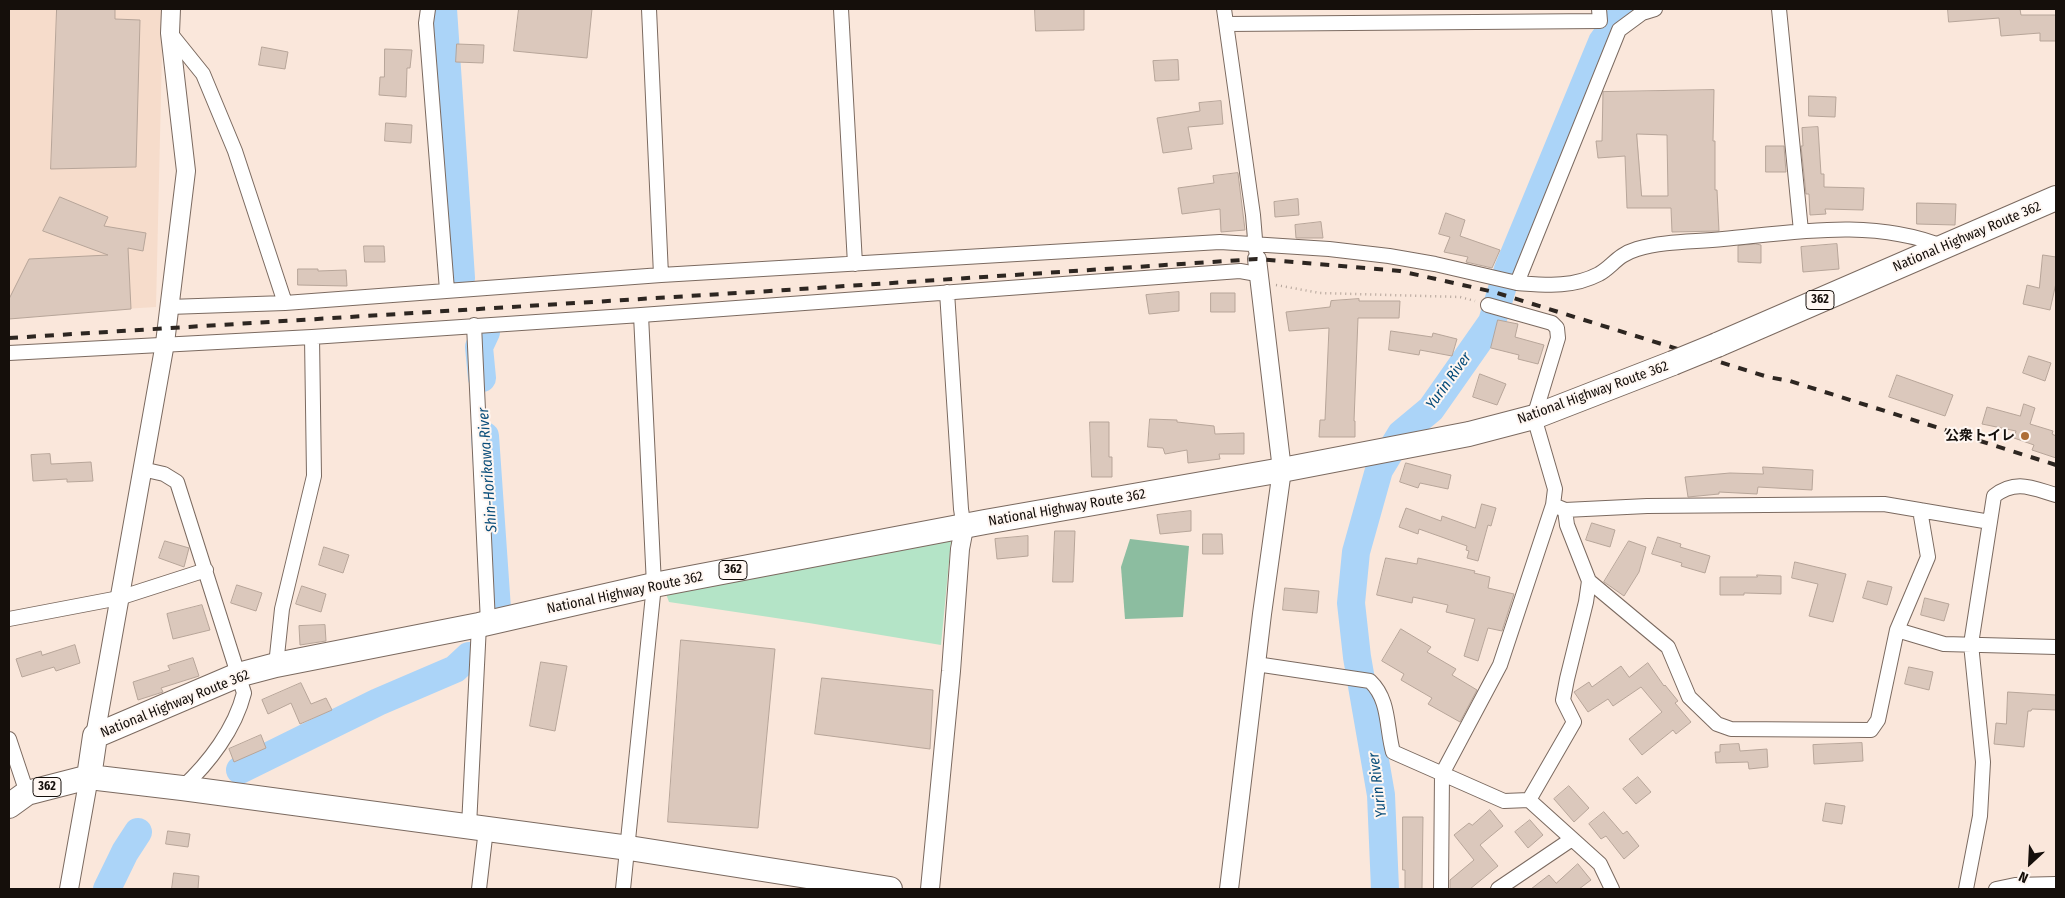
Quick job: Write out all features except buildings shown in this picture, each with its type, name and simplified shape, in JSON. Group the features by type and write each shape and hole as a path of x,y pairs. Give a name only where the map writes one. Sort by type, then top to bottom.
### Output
{"highway":[{"name":"National Highway Route 362","path":"89,777 96,736 238,675 276,665 484,624 654,585 964,528 985,522 1282,470 1469,434 1534,417 1717,345 2056,198"},
{"name":"362","path":"18,799 89,777 629,848 890,889"}],"street":[{"path":"96,736 119,598 166,343 186,171 170,33 170,9"},
{"path":"428,9 426,24 447,290"},
{"path":"650,9 661,275"},
{"path":"841,9 855,264"},
{"path":"1224,9 1253,215 1257,264 1282,470 1229,889"},
{"path":"1518,283 1619,30 1642,13 1655,9"},
{"path":"1779,9 1801,231"},
{"path":"1227,24 1602,17 1619,30"},
{"path":"170,33 203,74 235,152 285,303"},
{"path":"9,353 641,315 1240,271 1257,264 1329,249 1435,264 1518,283 1559,286 1582,281 1601,273 1618,257 1637,249 1669,244 1841,228 1925,239 1944,247"},
{"path":"169,307 285,303 661,275 1211,242 1257,264"},
{"path":"930,889 950,681 960,549 964,528 961,509 947,292"},
{"path":"1488,305 1552,323 1557,328 1558,338 1534,417 1559,508 1588,581 1586,602 1563,700 1574,722 1529,800"},
{"path":"623,889 629,848 654,585 641,315"},
{"path":"474,325 484,624 477,828 479,889"},
{"path":"276,665 282,609 314,476 312,336"},
{"path":"142,469 164,474 177,482 244,693 238,714 206,763 182,788"},
{"path":"1966,889 1980,816 1983,762 1971,644 1994,496 2004,488 2013,486 2031,488 2056,495"},
{"path":"1559,508 1884,504 1990,522"},
{"path":"1441,889 1442,774 1500,665 1559,508"},
{"path":"1588,581 1668,648 1689,697 1717,724 1731,729 1871,730 1878,720 1897,630 1928,556 1920,510"},
{"path":"9,619 119,598 206,570"},
{"path":"1897,630 1944,644 2056,647"},
{"path":"1256,664 1370,681 1379,689 1383,699 1393,752 1504,801 1529,800 1600,864 1612,889"},
{"path":"9,738 18,799"},
{"path":"69,889 89,777"},
{"path":"1498,889 1572,839"},
{"path":"1996,889 2015,885 2056,884"}],"path":[{"path":"1257,264 1320,293 1460,297 1488,305"}],"shaded area":[{"path":"9,9 163,9 156,307 9,316"}],"green space":[{"path":"1130,539 1189,546 1183,617 1125,619 1121,567"},
{"path":"951,541 941,645 669,602 662,583 810,567"}],"waterway":[{"name":"Shin-Horikawa River","path":"443,9 461,278"},
{"name":"Yurin River","path":"1385,889 1381,795 1357,657 1351,603 1356,552 1379,470 1401,434 1431,409 1492,322 1508,269 1602,42 1620,17 1632,9"},
{"name":"Shin-Horikawa River","path":"482,378 479,347 486,332"},
{"name":"Shin-Horikawa River","path":"485,436 497,609"},
{"name":"Shin-Horikawa River","path":"240,770 378,702 455,669 469,656"},
{"name":"Shin-Horikawa River","path":"107,889 125,852 138,832"}],"railway":[{"path":"9,338 1257,259 1400,271 1494,292 1768,377 1790,381 2056,465"}],"place":[{"name":"公衆トイレ","path":"2025,436"}]}
